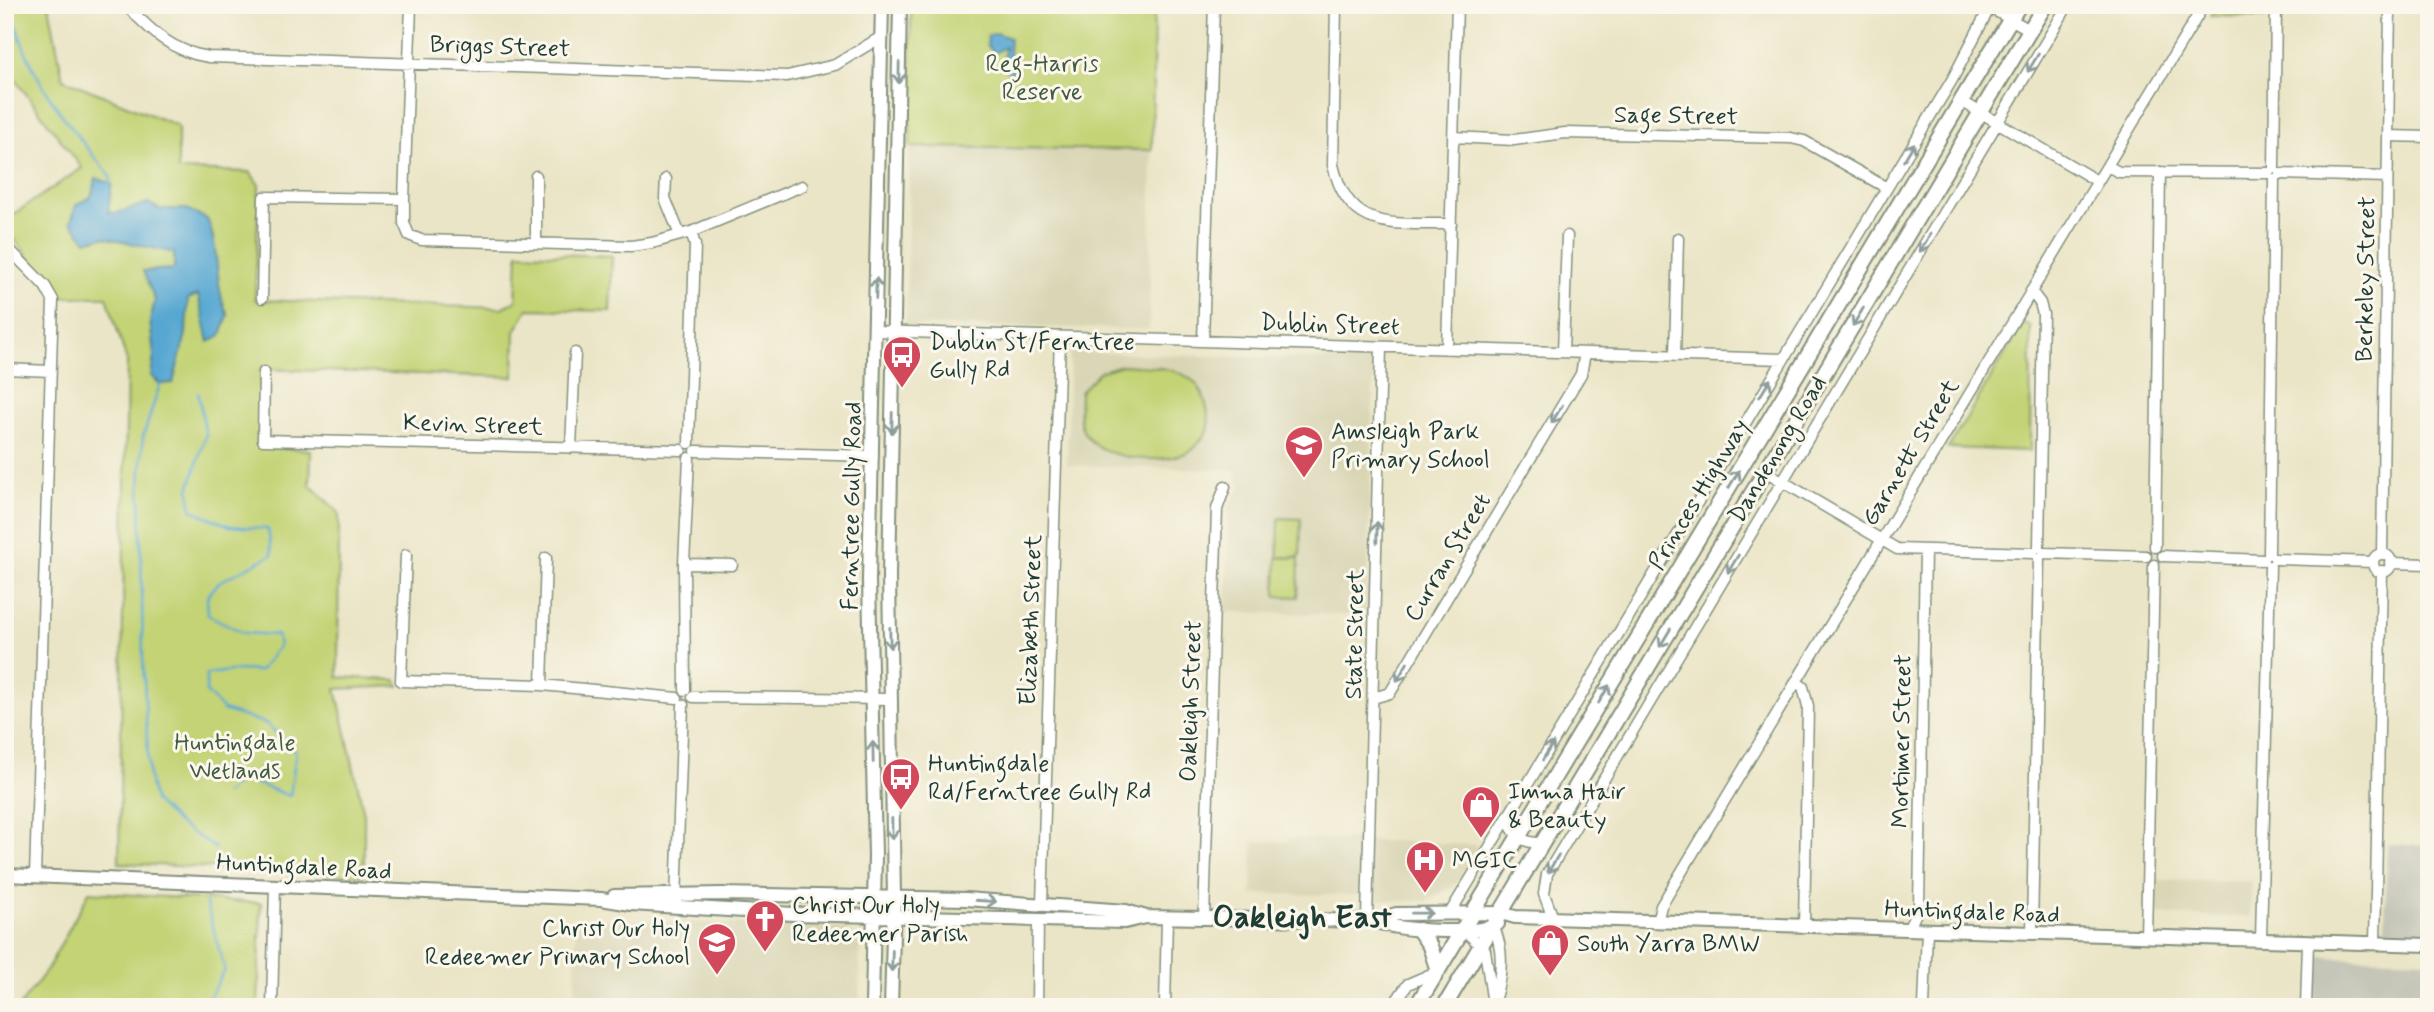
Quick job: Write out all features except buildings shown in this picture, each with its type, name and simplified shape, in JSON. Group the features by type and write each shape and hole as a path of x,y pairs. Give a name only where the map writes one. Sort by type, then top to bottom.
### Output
{"highway":[{"name":"Princes Highway","path":"1444,1007 1493,926 1508,915 1543,843 2045,5"},
{"name":"Princes Highway","path":"1416,1007 2015,12"},
{"path":"1419,930 1430,946 1438,971"}],"main road":[{"name":"Ferntree Gully Road","path":"872,1007 874,898 869,580 881,5"},
{"name":"Ferntree Gully Road","path":"891,1007 894,898 889,576 900,5"},
{"name":"Huntingdale Road","path":"7,879 35,876 275,885 375,892 601,899 622,895 874,915 1125,922 1146,917"},
{"name":"Huntingdale Road","path":"676,901 894,898 1042,904 1126,911 1146,917 1167,918 1370,921 1396,914 1473,913 1804,927 2429,945"},
{"name":"Huntingdale Road","path":"1370,921 1396,929 1419,930 1493,926"}],"street":[{"name":"Briggs Street","path":"126,5 155,36 187,54 410,64 788,76 835,65 881,37"},
{"path":"411,5 404,199 404,223 409,235 421,240 631,246 686,234 802,186"},
{"path":"1203,341 1214,5"},
{"path":"1336,5 1333,164 1337,184 1358,213 1378,222 1451,224"},
{"path":"1447,349 1457,5"},
{"name":"Dandenong Road","path":"1553,918 1544,894 1547,874 2068,5"},
{"name":"Garnett Street","path":"1657,922 1661,905 2204,5"},
{"path":"2261,940 2276,5"},
{"name":"Berkeley Street","path":"2382,554 2390,5"},
{"path":"1988,6 2015,12 2030,30"},
{"name":"Dandenong Road","path":"1450,913 1952,80 1988,6"},
{"path":"1961,101 2097,181"},
{"name":"Sage Street","path":"1453,137 1514,140 1565,133 1791,138 1804,141 1887,188"},
{"path":"2388,136 2429,137"},
{"path":"2107,166 2119,172 2387,177"},
{"path":"1765,471 1897,548 2146,556 2155,547 2160,173"},
{"path":"536,176 536,243"},
{"path":"666,179 665,198 695,245 684,564 685,698 676,901"},
{"path":"262,298 264,197 404,199"},
{"path":"1563,352 1567,236"},
{"path":"1675,356 1678,238"},
{"path":"5,245 51,293 35,876"},
{"path":"2031,292 2040,303 2043,314 2032,933"},
{"name":"Dublin Street","path":"876,331 1783,359"},
{"name":"Elizabeth Street","path":"1042,904 1060,337"},
{"name":"State Street","path":"1370,921 1381,347"},
{"path":"571,448 575,353"},
{"name":"Curran Street","path":"1373,698 1390,692 1398,681 1581,374 1585,353"},
{"path":"5,369 50,371"},
{"name":"Kevin Street","path":"264,372 263,439 873,456"},
{"name":"Oakleigh Street","path":"1204,919 1217,509 1225,486"},
{"name":"Dandenong Road","path":"1685,522 1701,533"},
{"path":"2155,547 2161,550 2163,556"},
{"name":"Mortimer Street","path":"1908,930 1919,907 1925,550"},
{"path":"2154,565 2163,556 2373,562 2382,554 2390,563"},
{"path":"406,555 401,681 542,685 685,698 890,699"},
{"path":"2146,556 2154,565 2146,937"},
{"path":"542,685 546,558"},
{"path":"2373,562 2375,569 2382,571"},
{"path":"2375,944 2382,571 2390,563 2429,564"},
{"path":"684,564 733,565"},
{"path":"1796,681 1803,687 1808,706 1804,927"},
{"path":"1508,818 1517,836 1530,843 1543,843"},
{"path":"272,1007 275,885"},
{"path":"1165,1007 1167,918"},
{"path":"1037,1007 1038,919"},
{"path":"1493,926 1500,944 1501,965 1493,1006"},
{"path":"1463,929 1482,945 1489,965 1493,1006"},
{"path":"1924,1007 1927,930"},
{"path":"2306,1007 2308,942"},
{"path":"1392,1007 1408,984 1438,971"}],"shaded area":[{"path":"910,147 1152,150 1149,329 906,325"},
{"name":"Amsleigh Park Primary School","path":"1070,352 1374,361 1366,615 1226,612 1229,506 1241,487 1235,470 1067,465"},
{"path":"1289,838 1478,845 1457,883 1427,901 1379,900 1358,895 1252,894 1253,841 1288,842"},
{"path":"2387,844 2429,846 2429,931 2385,930"},
{"path":"2157,880 2252,882 2250,917 2157,915"},
{"name":"Christ Our Holy Redeemer Primary School","path":"576,919 843,927 860,945 859,1007 575,1007"},
{"path":"2320,957 2429,960 2429,1007 2315,1007 2316,960"}],"green space":[{"name":"Huntingdale Wetlands","path":"5,5 49,5 63,79 178,126 178,170 250,172 259,185 255,300 502,308 516,301 518,253 612,256 610,311 528,309 515,331 514,377 261,369 258,447 311,450 310,485 339,513 338,677 396,680 399,686 336,689 364,814 364,876 119,863 127,361 107,297 59,297 5,227 5,220 82,168 5,66"},
{"name":"Reg-Harris Reserve","path":"911,5 1154,5 1152,150 910,147"},
{"path":"2216,5 2266,5 2265,17 2210,16"},
{"path":"2024,323 2031,326 2030,451 1948,448"},
{"path":"1122,365 1172,370 1195,383 1207,409 1209,429 1192,450 1165,458 1130,457 1113,453 1087,437 1080,421 1080,392 1099,372"},
{"path":"1279,518 1301,519 1300,557 1278,557"},
{"path":"1277,558 1299,558 1298,597 1276,596"},
{"path":"89,892 261,903 258,1007 19,1007 47,970"}],"water":[{"path":"996,33 1010,38 1009,54 1014,70 1011,73 1003,68 1005,47 995,53 987,45 988,36"},
{"path":"96,178 112,184 108,212 116,213 148,203 159,209 187,209 207,219 214,243 220,292 228,315 221,335 209,342 198,295 188,299 186,334 173,383 160,384 151,376 154,356 150,321 155,300 143,271 174,269 174,253 103,237 86,241 71,222 76,205 91,197"}],"waterway":[{"path":"12,5 17,29 37,75 64,118 111,177 109,183"},
{"path":"160,384 143,437 140,486 143,660 149,777 154,801 180,825 215,848"},
{"path":"198,393 206,435 189,489 192,510 230,526 268,529 272,555 219,582 207,597 208,615 244,633 277,635 279,646 260,671 240,670 206,674 206,692 223,710 267,724 296,752 290,796 242,778 225,794"},
{"path":"206,903 225,970 210,996 209,1007"}],"place":[{"name":"Dublin St/Ferntree Gully Rd","path":"902,389"},
{"name":"Amsleigh Park Primary School","path":"1304,479"},
{"name":"Huntingdale Rd/Ferntree Gully Rd","path":"901,811"},
{"name":"Imma Hair & Beauty","path":"1481,839"},
{"name":"MGIC","path":"1425,894"},
{"name":"Christ Our Holy Redeemer Parish","path":"765,953"},
{"name":"Christ Our Holy Redeemer Primary School","path":"717,976"},
{"name":"South Yarra BMW","path":"1550,977"}],"district":[{"name":"Oakleigh East","path":"1302,916"}]}
